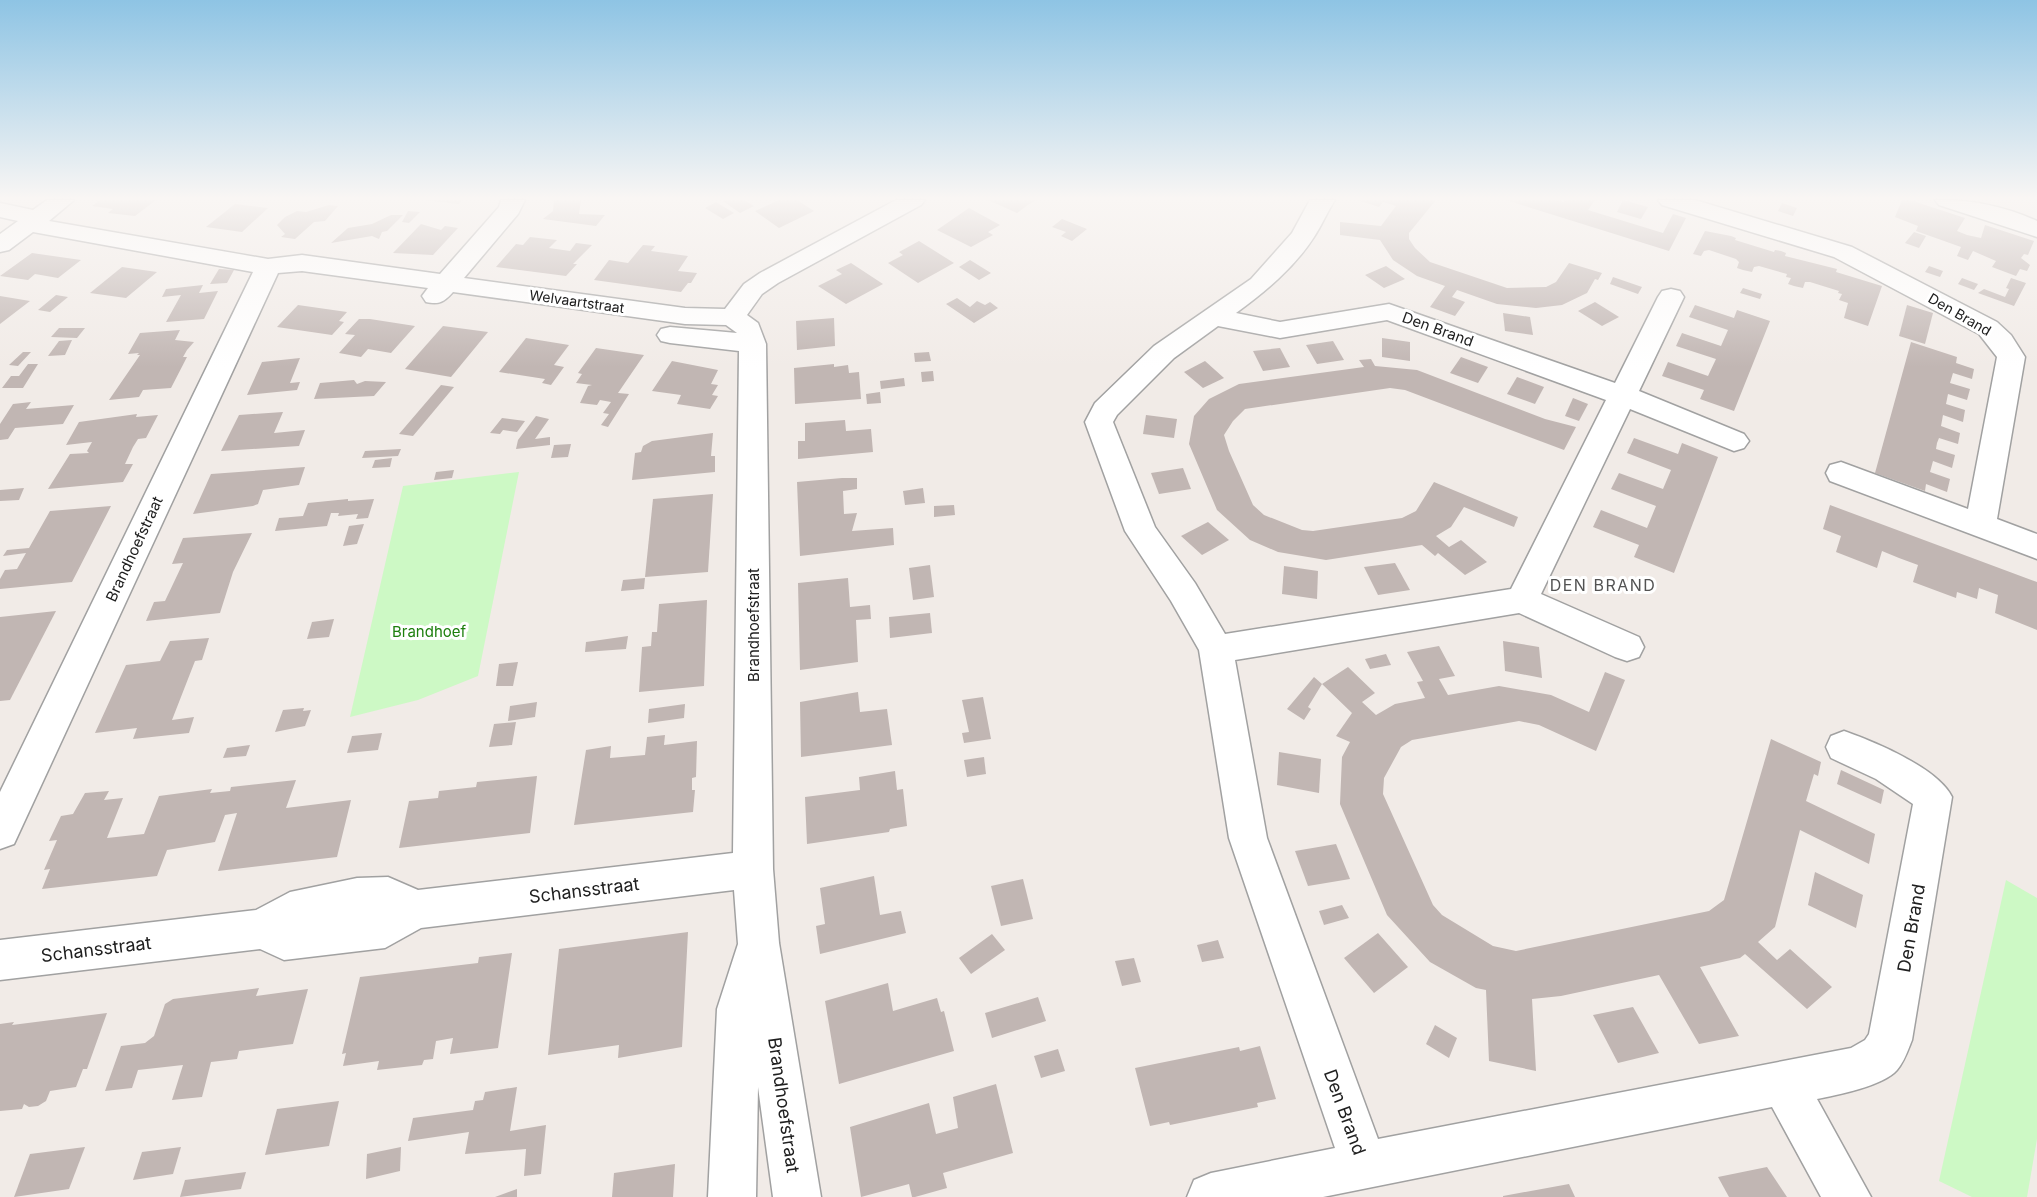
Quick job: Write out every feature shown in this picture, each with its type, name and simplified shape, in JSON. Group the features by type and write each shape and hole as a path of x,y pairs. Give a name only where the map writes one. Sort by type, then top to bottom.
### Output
{"street":[{"name":"Welvaartstraat","path":"210,256 267,267 286,279 438,292 679,326 742,331"},
{"path":"438,292 469,256"},
{"path":"742,331 753,290 769,278 810,256"},
{"name":"Den Brand","path":"1285,256 1260,284 1164,352 1104,410 1099,422 1141,531 1183,592 1216,649 1248,838 1364,1165 1855,1070 1881,1056 1890,1040 1933,797 1889,768 1844,747"},
{"name":"Den Brand","path":"1850,256 1988,328 2001,341 2011,357 1980,526"},
{"name":"Brandhoefstraat","path":"0,831 259,290 267,267"},
{"path":"1522,600 1671,297"},
{"name":"Den Brand","path":"1214,317 1280,330 1389,312 1621,395 1734,441"},
{"name":"Brandhoefstraat","path":"742,331 753,869 758,943 797,1197"},
{"path":"1841,473 2037,547"},
{"path":"1216,649 1522,600 1627,646"},
{"name":"Schansstraat","path":"0,960 263,929 284,940 385,928 415,910 753,869"},
{"name":"Brandhoefstraat","path":"732,1197 738,1009 758,943"},
{"path":"1783,1083 1847,1197"},
{"path":"1211,1197 1364,1165"}],"green space":[{"name":"Brandhoef","path":"519,472 478,676 418,700 350,717 403,486"},
{"path":"2006,880 2037,898 2037,1139 2027,1197 1972,1197 1939,1181"}],"building":[{"path":"28,256 52,256 81,260 58,278 35,274 28,280 0,276"},
{"path":"506,256 581,256 566,276 496,267"},
{"path":"634,256 688,256 678,271 697,273 691,283 688,283 681,292 594,280 609,260 628,263"},
{"path":"901,256 943,256 954,263 918,283 888,263"},
{"path":"1390,256 1423,256 1430,262 1507,288 1546,287 1556,282 1569,263 1602,273 1598,280 1595,279 1587,293 1562,305 1536,308 1497,304 1457,290 1452,297 1465,302 1455,316 1430,307 1445,286 1417,276"},
{"path":"1727,256 1785,256 1837,269 1836,272 1882,286 1868,326 1844,318 1848,303 1839,300 1842,294 1838,293 1839,291 1810,282 1805,282 1803,288 1794,286 1788,284 1791,278 1786,277 1787,274 1759,266 1754,267 1752,272 1743,270 1737,268 1739,262"},
{"path":"1957,256 1970,256 1968,260"},
{"path":"1984,256 2023,256 2021,258 2030,265 2027,271 2020,269 2016,276 1992,267 1996,261"},
{"path":"970,260 991,273 979,280 959,267"},
{"path":"851,263 883,284 846,304 818,286 842,274 836,270"},
{"path":"1386,266 1405,279 1384,288 1365,275"},
{"path":"1929,266 1943,271 1940,277 1925,272"},
{"path":"122,267 157,272 126,298 90,293"},
{"path":"219,269 234,270 227,283 210,284"},
{"path":"1613,277 1642,287 1638,294 1610,284"},
{"path":"1962,278 1978,284 1974,290 1958,284"},
{"path":"2011,278 2026,283 2014,306 1978,293 1984,289 2005,297"},
{"path":"203,285 199,293 218,291 204,319 166,322 181,295 162,297 166,289"},
{"path":"1743,288 1762,294 1760,299 1740,293"},
{"path":"56,295 68,297 50,312 38,310"},
{"path":"0,296 30,301 0,324"},
{"path":"957,298 970,307 977,301 985,305 990,302 998,308 974,323 946,304"},
{"path":"1595,302 1619,317 1602,326 1578,311"},
{"path":"298,305 347,312 339,321 344,322 332,335 277,327"},
{"path":"1695,305 1734,318 1737,310 1770,321 1734,411 1700,399 1704,390 1662,376 1668,362 1708,376 1716,359 1676,346 1682,333 1721,346 1728,330 1689,317"},
{"path":"1907,305 1933,313 1925,344 1899,336"},
{"path":"1503,313 1530,317 1533,335 1505,331"},
{"path":"834,318 835,346 797,350 796,321"},
{"path":"359,319 415,326 391,353 368,349 361,357 339,353 355,335 345,334"},
{"path":"443,326 488,332 451,377 405,369"},
{"path":"59,328 85,328 77,338 51,337"},
{"path":"180,330 175,340 194,342 183,357 187,357 171,388 143,390 139,397 109,400 140,355 137,355 139,353 128,354 140,333"},
{"path":"526,338 569,345 554,365 564,367 551,385 542,383 545,379 499,372"},
{"path":"1382,338 1410,342 1410,361 1382,357"},
{"path":"72,340 65,355 48,356 59,341"},
{"path":"1333,341 1344,360 1317,364 1306,345"},
{"path":"1911,342 1957,357 1956,363 1974,369 1972,379 1953,373 1950,383 1970,389 1967,400 1948,394 1946,404 1965,410 1963,422 1943,415 1941,426 1960,433 1958,444 1939,438 1937,443 1936,449 1955,455 1952,468 1933,461 1930,472 1950,479 1947,492 1926,484 1925,491 1875,473"},
{"path":"596,348 644,355 618,393 629,394 608,427 601,425 609,414 603,413 611,402 600,400 597,405 580,403 588,386 592,385 576,383 582,374 578,373"},
{"path":"1280,348 1290,367 1263,371 1253,351"},
{"path":"23,352 31,352 18,366 9,365"},
{"path":"929,352 931,361 915,362 914,353"},
{"path":"1461,357 1488,367 1478,383 1450,373"},
{"path":"300,358 290,383 300,382 297,390 247,395 262,362"},
{"path":"1371,359 1375,366 1417,370 1545,419 1576,427 1564,450 1405,390 1390,388 1245,409 1224,435 1229,451 1253,505 1264,515 1302,530 1313,531 1402,518 1416,511 1434,482 1518,517 1514,527 1464,507 1451,527 1436,536 1449,547 1461,540 1487,562 1465,575 1438,553 1435,556 1422,545 1326,560 1278,552 1250,540 1217,510 1189,444 1194,416 1209,399 1239,384 1364,367 1359,360"},
{"path":"672,361 718,370 711,384 718,385 712,395 718,396 710,409 677,404 681,395 652,391"},
{"path":"1205,361 1224,378 1203,388 1184,372"},
{"path":"28,364 38,364 23,388 2,388 11,376 19,376"},
{"path":"834,364 834,367 848,365 849,373 859,372 861,399 795,404 794,368"},
{"path":"933,371 934,381 922,382 921,372"},
{"path":"1517,377 1544,387 1535,404 1507,394"},
{"path":"904,378 905,386 881,389 880,381"},
{"path":"354,380 357,384 365,381 386,382 374,396 314,399 320,383"},
{"path":"441,385 454,387 413,436 399,434"},
{"path":"880,392 881,403 867,404 866,394"},
{"path":"1573,398 1588,404 1579,421 1565,416"},
{"path":"31,402 26,409 74,405 63,424 15,428 8,439 0,440 0,424 13,404"},
{"path":"283,412 274,433 305,430 299,446 221,451 239,415"},
{"path":"137,414 136,417 158,415 146,438 138,439 133,447 125,464 133,464 123,482 48,489 70,454 89,453 87,451 92,442 66,445 79,422"},
{"path":"1146,415 1177,419 1174,438 1143,434"},
{"path":"536,416 549,419 535,439 550,437 550,445 516,449 518,440"},
{"path":"502,418 525,421 517,432 503,430 500,434 490,433"},
{"path":"845,420 846,431 871,429 873,452 798,459 798,441 805,441 805,423"},
{"path":"713,433 711,456 715,456 715,472 632,480 635,453 641,452 643,446 652,441"},
{"path":"1634,438 1678,454 1682,443 1718,457 1674,573 1634,557 1639,545 1593,527 1601,510 1647,528 1656,506 1611,489 1619,473 1663,489 1671,470 1627,453"},
{"path":"571,444 568,457 551,458 554,445"},
{"path":"401,449 398,456 362,458 365,451"},
{"path":"392,458 390,467 372,468 375,460"},
{"path":"305,467 299,485 263,490 258,504 193,514 211,474"},
{"path":"1183,468 1191,489 1159,494 1151,473"},
{"path":"454,470 452,478 434,480 436,472"},
{"path":"857,478 857,489 843,491 844,514 857,513 852,531 893,528 894,545 800,556 797,482"},
{"path":"24,488 19,500 0,501 0,490"},
{"path":"923,488 925,503 905,505 903,491"},
{"path":"713,494 708,572 645,577 653,499"},
{"path":"348,499 348,501 374,499 368,518 356,519 358,514 338,516 339,513 331,513 327,526 275,531 279,518 303,516 308,503"},
{"path":"954,505 955,515 934,517 934,506"},
{"path":"1830,505 2037,582 2037,630 1995,613 1998,595 1979,588 1977,599 1957,592 1956,598 1913,582 1918,565 1882,551 1877,568 1836,552 1841,536 1823,529"},
{"path":"111,506 72,582 0,589 0,579 5,570 17,569 26,553 3,556 7,550 29,548 50,511"},
{"path":"1208,522 1229,540 1202,555 1181,536"},
{"path":"364,524 357,544 343,546 349,526"},
{"path":"252,533 233,572 220,613 146,621 154,602 165,601 183,563 172,564 183,538"},
{"path":"1395,563 1410,590 1378,595 1364,567"},
{"path":"930,565 934,597 913,600 909,568"},
{"path":"1284,566 1318,571 1317,599 1282,594"},
{"path":"645,578 644,589 621,591 623,580"},
{"path":"848,578 850,607 870,605 871,619 856,620 858,662 800,670 798,583"},
{"path":"707,600 704,686 639,692 642,647 651,646 652,632 657,632 659,604"},
{"path":"56,611 10,700 0,701 0,617"},
{"path":"930,613 932,633 890,638 889,617"},
{"path":"334,619 329,637 307,639 312,622"},
{"path":"628,636 626,649 585,652 586,642"},
{"path":"209,638 202,660 195,661 172,720 194,717 189,733 133,739 137,728 95,733 126,665 160,661 170,641"},
{"path":"1503,641 1539,647 1542,678 1505,671"},
{"path":"1439,646 1455,676 1439,679 1448,695 1499,686 1551,695 1589,712 1605,672 1625,680 1596,751 1539,725 1519,721 1412,740 1401,747 1384,778 1383,794 1433,905 1442,915 1493,946 1516,951 1709,911 1724,900 1771,739 1821,762 1818,776 1814,774 1806,801 1875,834 1869,864 1800,830 1775,927 1758,942 1777,960 1790,949 1832,987 1807,1009 1745,954 1740,958 1700,967 1739,1036 1699,1044 1659,975 1561,996 1532,999 1536,1071 1489,1061 1486,990 1476,988 1430,962 1387,915 1340,804 1342,757 1350,742 1336,736 1352,713 1322,684 1348,667 1375,693 1362,702 1376,715 1395,704 1425,698 1417,682 1423,681 1407,652"},
{"path":"1386,654 1391,665 1370,669 1365,659"},
{"path":"518,662 513,686 496,686 499,664"},
{"path":"1314,677 1322,684 1308,707 1311,709 1304,720 1287,709"},
{"path":"858,692 860,712 887,709 892,745 801,757 800,702"},
{"path":"983,697 991,739 964,743 962,733 969,732 962,700"},
{"path":"537,702 535,717 508,721 510,706"},
{"path":"685,704 684,718 648,723 649,709"},
{"path":"304,708 303,711 311,710 305,726 275,732 283,710"},
{"path":"516,722 512,745 489,747 494,724"},
{"path":"382,733 378,750 347,753 352,736"},
{"path":"665,735 664,745 697,741 696,777 692,778 692,790 695,790 693,812 574,825 586,750 611,746 610,758 645,755 647,737"},
{"path":"250,745 246,756 223,758 227,748"},
{"path":"1279,752 1321,759 1319,793 1277,785"},
{"path":"984,757 986,774 967,777 964,760"},
{"path":"1841,770 1884,790 1881,804 1837,784"},
{"path":"895,771 897,790 903,789 907,826 890,829 889,832 807,844 805,797 860,790 859,777"},
{"path":"537,776 530,833 399,848 409,801 438,798 439,791 476,787 477,782"},
{"path":"296,780 286,808 351,800 337,857 218,871 237,813 225,815 215,842 167,850 157,876 42,889 50,869 44,870 57,840 49,841 61,816 73,814 85,793 109,791 104,800 123,798 107,838 144,834 159,796 212,789 210,793 230,791 231,787"},
{"path":"1336,844 1350,879 1308,886 1295,851"},
{"path":"1815,872 1863,895 1856,928 1808,905"},
{"path":"874,876 880,915 901,911 906,933 820,954 816,926 825,924 820,888"},
{"path":"1023,879 1033,919 1001,926 991,886"},
{"path":"1342,905 1349,918 1324,925 1319,911"},
{"path":"688,932 682,1047 618,1058 619,1045 548,1055 559,949"},
{"path":"1378,933 1408,967 1374,993 1344,958"},
{"path":"992,934 1005,950 971,974 959,958"},
{"path":"1218,940 1224,958 1202,962 1197,945"},
{"path":"512,953 498,1048 450,1054 453,1038 436,1041 433,1059 424,1060 422,1065 377,1070 379,1061 343,1066 346,1053 342,1054 360,977 478,963 479,957"},
{"path":"1134,958 1141,982 1122,986 1115,961"},
{"path":"888,983 893,1011 937,998 941,1012 944,1011 954,1051 839,1084 825,1001"},
{"path":"259,988 256,996 308,989 293,1044 239,1051 237,1059 211,1062 202,1097 172,1100 183,1065 138,1070 132,1088 105,1091 121,1046 145,1043 154,1036 165,1004 173,999"},
{"path":"1038,997 1046,1021 992,1038 985,1013"},
{"path":"1633,1007 1659,1053 1618,1063 1593,1015"},
{"path":"107,1013 87,1069 83,1069 76,1087 50,1091 46,1101 38,1106 29,1107 24,1104 22,1109 0,1111 0,1024 14,1022 12,1025"},
{"path":"1435,1025 1457,1038 1449,1058 1426,1044"},
{"path":"1260,1046 1276,1099 1257,1103 1258,1107 1170,1125 1169,1122 1150,1126 1135,1068 1239,1047 1240,1051"},
{"path":"1058,1049 1065,1071 1041,1078 1034,1056"},
{"path":"996,1084 1013,1153 943,1173 947,1188 912,1197 909,1184 861,1197 850,1127 929,1103 936,1134 958,1128 953,1097"},
{"path":"517,1087 510,1131 546,1125 541,1174 524,1176 526,1149 465,1154 469,1132 408,1141 413,1118 473,1110 475,1101 483,1100 485,1092"},
{"path":"339,1101 329,1146 265,1155 277,1109"},
{"path":"85,1147 69,1189 14,1197 30,1154"},
{"path":"181,1147 173,1174 133,1180 142,1152"},
{"path":"401,1147 400,1171 366,1179 367,1154"},
{"path":"675,1164 673,1197 612,1197 614,1173"},
{"path":"1767,1167 1787,1197 1729,1197 1718,1177"},
{"path":"246,1172 241,1189 180,1197 185,1180"},
{"path":"1569,1184 1575,1197 1503,1197 1503,1196"},
{"path":"517,1189 517,1197 495,1197"}],"district":[{"name":"DEN BRAND","path":"1603,585"}]}
